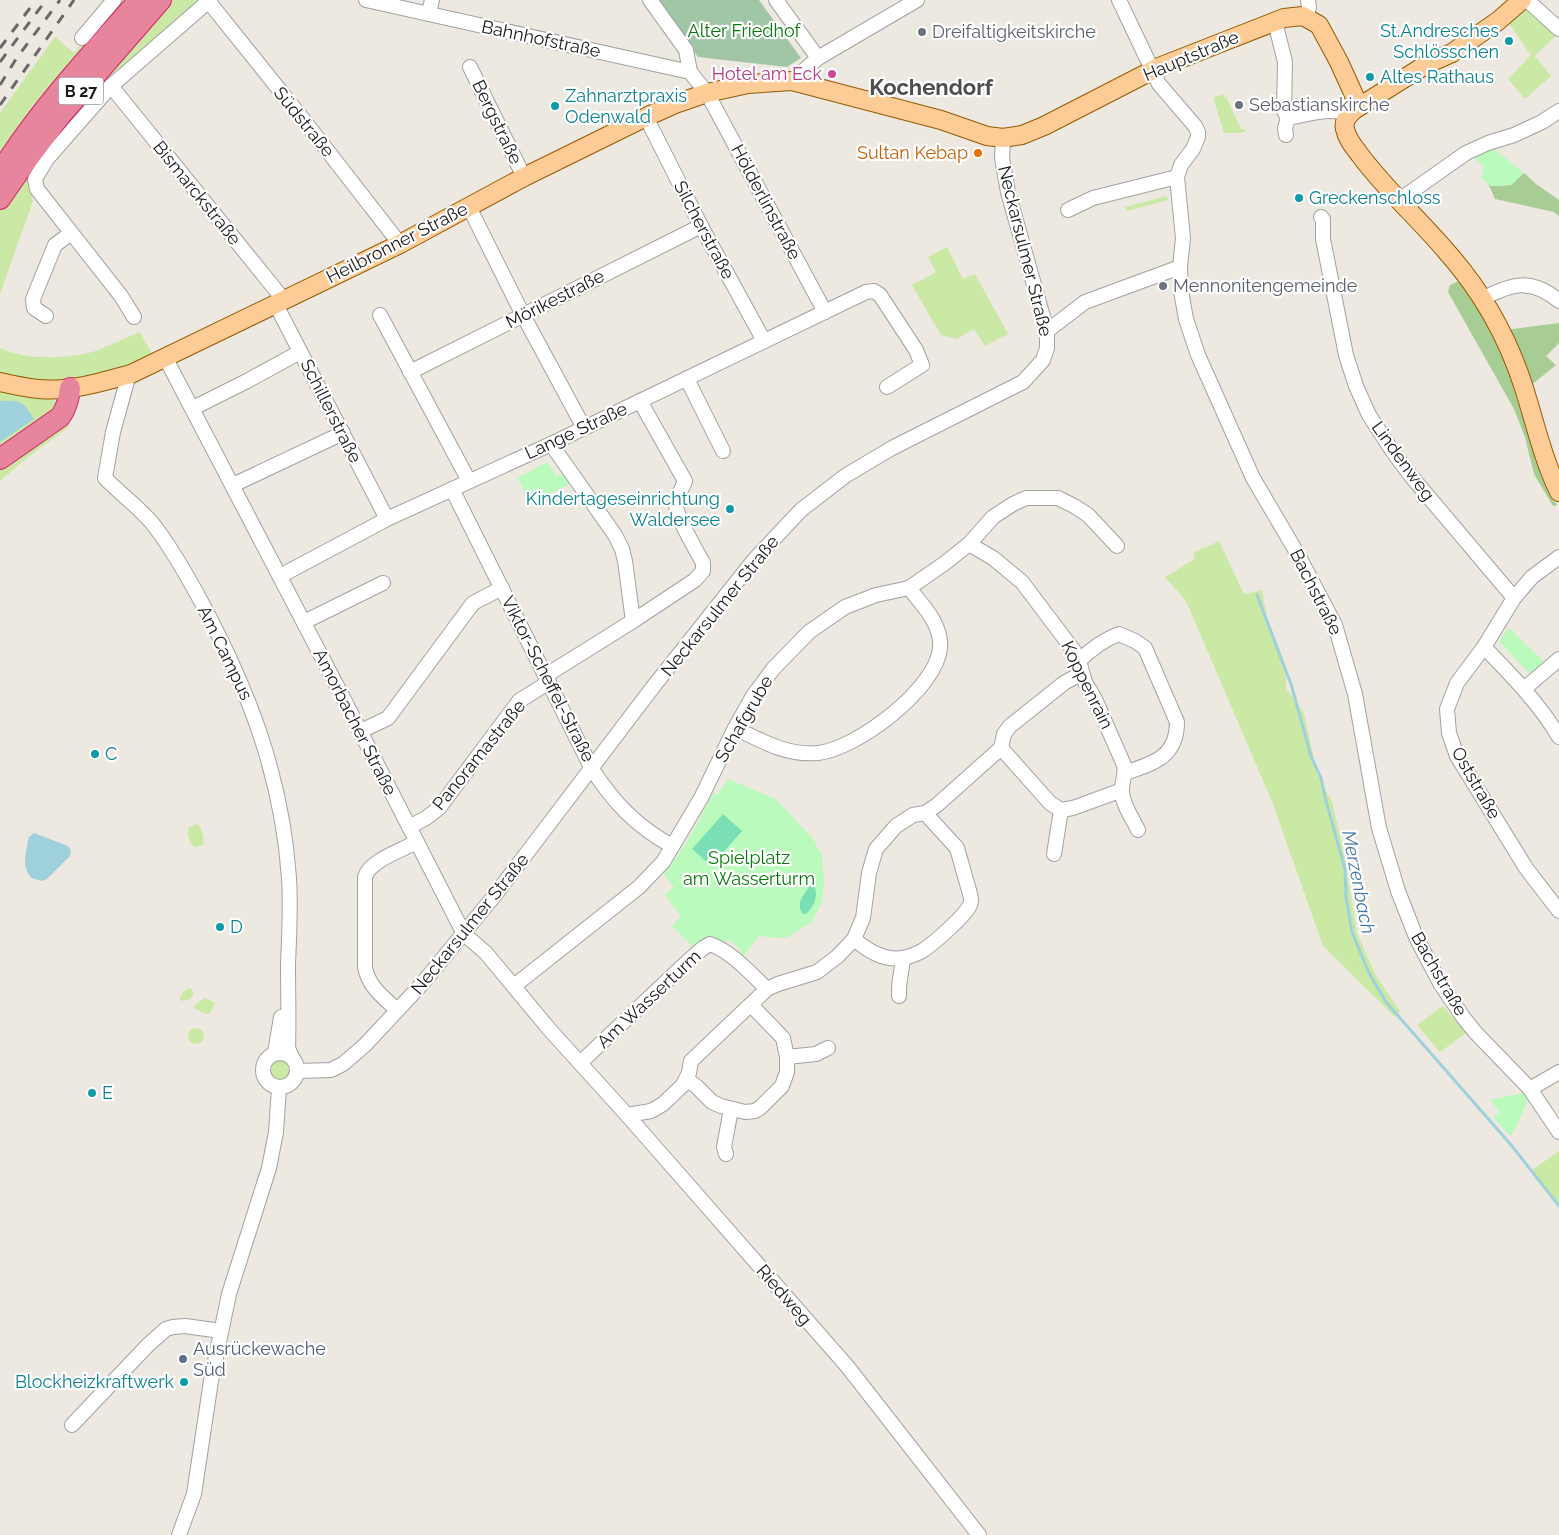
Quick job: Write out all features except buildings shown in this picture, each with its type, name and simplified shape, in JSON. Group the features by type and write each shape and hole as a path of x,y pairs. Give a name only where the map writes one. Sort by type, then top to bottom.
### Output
{"highway":[{"name":"B 27","path":"3,186 26,133 87,58 139,0"},
{"name":"B 27","path":"3,186 27,160 60,116 161,0"},
{"path":"0,157 3,152 26,133"},
{"path":"0,209 3,186"},
{"path":"0,459 60,417 65,411 69,400 70,388"}],"main road":[{"path":"1522,0 1485,30 1452,53 1426,64 1353,111 1344,123 1352,145 1374,174 1446,250 1482,298 1513,358 1546,463 1559,492"},
{"name":"Hauptstraße","path":"792,81 941,120 987,136 1003,138 1022,135 1044,126 1151,71 1275,22 1295,16 1307,8 1319,25 1339,62 1353,111"},
{"name":"Heilbronner Straße","path":"0,382 40,390 70,388 106,381 129,374 400,244 524,177 646,117 707,93 748,84 792,81"},
{"path":"0,386 25,387"}],"street":[{"path":"82,38 114,0"},
{"name":"Bahnhofstraße","path":"366,0 431,7 690,72"},
{"path":"650,0 686,50 690,72 707,93"},
{"path":"776,0 818,58"},
{"path":"792,81 818,58 917,0"},
{"path":"1068,210 1093,198 1177,177 1181,165 1194,149 1198,138 1195,126 1159,84 1151,71 1119,0"},
{"path":"1527,0 1559,28"},
{"path":"134,318 121,296 38,189 35,179 47,159 111,86 209,1"},
{"name":"Südstraße","path":"209,1 400,244"},
{"path":"1275,22 1285,62 1284,111 1288,118 1285,128 1286,135"},
{"name":"Bergstraße","path":"470,67 524,177"},
{"name":"Bismarckstraße","path":"111,86 279,301"},
{"name":"Hölderlinstraße","path":"707,93 825,312"},
{"path":"1288,118 1332,111 1353,111"},
{"path":"1398,201 1466,153 1488,143 1514,135 1542,122 1559,111"},
{"name":"Silcherstraße","path":"646,117 701,226 764,341"},
{"name":"Neckarsulmer Straße","path":"297,1071 330,1070 343,1064 365,1045 421,985 464,934 653,687 754,560 801,510 845,476 878,456 1023,382 1043,360 1047,348 1047,330 1008,192 1002,158 1003,138"},
{"name":"Bachstraße","path":"1177,177 1183,238 1180,267 1181,291 1190,334 1253,478 1297,553 1335,625 1355,694 1380,828 1398,891 1416,937 1440,983 1475,1032 1530,1089 1559,1132"},
{"path":"469,207 523,315 584,428"},
{"name":"Lindenweg","path":"1321,217 1323,219 1323,239 1340,299 1346,355 1356,386 1370,415 1379,432 1411,476 1514,598"},
{"name":"Mörikestraße","path":"410,372 701,226"},
{"path":"46,316 34,308 33,299 55,245 72,233"},
{"path":"1047,330 1085,302 1180,267"},
{"path":"1482,298 1510,287 1531,285 1540,288 1559,301"},
{"name":"Lange Straße","path":"280,576 387,519 551,444 866,292 874,291 880,296 916,350 922,366 887,387"},
{"name":"Schillerstraße","path":"279,301 300,352 387,519"},
{"path":"380,315 469,481"},
{"path":"193,408 248,381 300,352"},
{"name":"Amorbacher Straße","path":"165,357 361,731 464,934 486,953 580,1063"},
{"name":"Am Campus","path":"129,374 113,432 105,478 145,515 156,528 183,569 222,640 246,693 270,764 284,839 291,910 288,964 288,1048 292,1057"},
{"path":"687,379 723,451"},
{"name":"Panoramastraße","path":"409,827 440,808 519,701 547,679 695,580 703,570 703,563 677,511 676,501 685,481 640,401"},
{"path":"233,485 343,433"},
{"path":"551,444 615,534 622,549 633,621"},
{"name":"Viktor-Scheffel-Straße","path":"452,489 592,769 604,788 622,809 646,831 672,846"},
{"name":"Schafgrube","path":"514,986 640,887 663,862 701,798 735,728 754,696 773,669 809,632 845,607 876,595 909,588 969,544 993,517 1026,498 1058,498 1074,506 1088,515 1117,546"},
{"name":"Koppenrain","path":"969,544 993,558 1022,582 1072,647 1085,682 1095,699 1126,773"},
{"name":"Oststraße","path":"1559,557 1532,577 1514,598 1484,647 1457,684 1447,709 1449,733 1457,756 1526,868 1559,910"},
{"path":"304,622 383,583"},
{"path":"361,731 388,718 473,603 502,588"},
{"path":"735,728 770,745 796,753 820,753 838,747 885,720 908,701 933,671 940,648 938,631 932,617 909,588"},
{"path":"627,1115 651,1111 670,1098 683,1086 689,1073 691,1061 767,989 817,972 838,956 854,939 863,918 869,873 876,850 896,826 913,814 925,813 1001,748 1004,734 1010,726 1064,683 1081,667 1089,652 1106,639 1119,634 1145,648 1177,722 1177,732 1172,748 1158,762 1126,773 1122,790 1125,803 1138,830"},
{"path":"1484,647 1524,689 1548,718 1559,736"},
{"path":"1524,689 1559,658"},
{"path":"1001,748 1050,803 1061,810 1073,808 1122,790"},
{"path":"1054,854 1061,810"},
{"path":"854,939 865,949 881,956 902,958 923,950 960,918 970,906 971,901 957,848 925,813"},
{"path":"397,1010 372,986 367,977 365,959 365,877 367,871 375,864 417,842"},
{"name":"Am Wasserturm","path":"580,1063 687,962 710,944 733,958 767,989"},
{"path":"899,996 898,985 902,971 902,958"},
{"name":"Am Campus","path":"276,1053 288,964"},
{"path":"686,1079 712,1102 744,1112 755,1111 761,1107 782,1086 788,1072 783,1038 751,1004"},
{"path":"787,1057 816,1054 828,1048"},
{"path":"276,1053 292,1057 297,1071 295,1079 290,1084 279,1088 270,1084 263,1073 266,1060 276,1053"},
{"name":"Riedweg","path":"580,1063 847,1366 979,1535"},
{"path":"1530,1089 1559,1072"},
{"path":"179,1535 194,1494 221,1330 231,1285 269,1168 276,1132 279,1088"},
{"path":"726,1154 724,1148 731,1109"},
{"path":"72,1425 155,1338 166,1330 179,1326 221,1330"}],"green space":[{"path":"121,0 201,0 79,112 28,177 33,201 0,294 0,113 55,37 74,53"},
{"name":"Alter Friedhof","path":"655,0 759,0 801,58 787,67 698,57"},
{"path":"1522,0 1559,33 1535,56 1551,76 1525,99 1508,79 1531,55 1504,16"},
{"path":"1223,93 1241,129 1246,131 1224,133 1213,97"},
{"path":"1493,148 1524,173 1511,185 1491,186 1481,178 1484,167 1474,157"},
{"path":"1524,173 1559,200 1559,216 1554,212 1495,199 1488,183 1491,186 1511,185"},
{"path":"1167,196 1168,200 1127,211 1125,207"},
{"path":"947,247 963,279 975,274 1008,334 985,346 974,329 956,339 941,335 912,285 936,272 928,257"},
{"path":"1461,280 1498,338 1550,493 1557,505 1553,506 1534,474 1525,437 1514,409 1448,292 1450,285"},
{"path":"1559,323 1559,343 1546,356 1556,365 1529,387 1506,330"},
{"path":"140,332 153,356 90,378 55,382 54,400 69,427 28,457 0,481 0,348 21,355 70,356 98,350"},
{"path":"547,462 556,476 565,473 570,484 530,503 518,478"},
{"path":"1219,541 1244,594 1262,590 1269,629 1286,669 1286,688 1304,713 1317,774 1332,802 1343,848 1357,933 1376,976 1400,1011 1395,1017 1323,946 1273,804 1186,601 1165,577 1195,559 1193,553"},
{"path":"1509,628 1545,663 1532,676 1499,641"},
{"name":"Spielplatz am Wasserturm","path":"728,779 776,799 814,840 822,857 824,883 822,902 812,922 788,937 759,936 742,957 737,955 741,950 729,939 724,943 694,948 672,926 681,916 665,895 674,887 664,874 691,835 713,793 718,794"},
{"path":"723,814 742,831 711,866 692,849"},
{"path":"198,824 203,834 204,843 195,847 191,843 188,830 189,827"},
{"path":"810,885 815,887 816,898 809,911 803,914 800,903"},
{"path":"190,988 193,991 193,995 190,999 181,1001 179,998 183,992"},
{"path":"205,998 215,1003 210,1013 206,1014 194,1008 196,1004"},
{"path":"1443,1006 1466,1033 1440,1052 1417,1025"},
{"path":"196,1028 202,1030 204,1036 202,1042 196,1044 190,1042 188,1036 190,1030"},
{"path":"281,1060 288,1063 291,1070 288,1077 281,1080 274,1077 271,1070 274,1063"},
{"path":"1529,1092 1522,1115 1510,1136 1493,1117 1500,1112 1490,1100"},
{"path":"1559,1151 1559,1206 1531,1171"}],"water":[{"path":"0,401 21,403 27,408 34,419 0,442"},
{"path":"34,833 68,846 71,851 70,856 47,879 42,881 32,878 25,865 28,840"}],"waterway":[{"name":"Merzenbach","path":"1257,595 1291,684 1311,756 1321,778 1345,869 1346,897 1352,932 1369,973 1386,1002 1512,1146 1559,1206"}],"railway":[{"path":"0,48 36,0"},
{"path":"0,62 46,0"},
{"path":"0,85 16,59 60,0"},
{"path":"0,105 74,0"}],"place":[{"name":"Dreifaltigkeitskirche","path":"922,32"},
{"name":"St.Andresches Schlösschen","path":"1509,41"},
{"name":"Hotel am Eck","path":"832,74"},
{"name":"Altes Rathaus","path":"1370,77"},
{"name":"Sebastianskirche","path":"1239,105"},
{"name":"Zahnarztpraxis Odenwald","path":"555,106"},
{"name":"Sultan Kebap","path":"978,153"},
{"name":"Greckenschloss","path":"1299,198"},
{"name":"Mennonitengemeinde","path":"1163,286"},
{"name":"Kindertageseinrichtung Waldersee","path":"730,509"},
{"name":"C","path":"95,754"},
{"name":"D","path":"220,927"},
{"name":"E","path":"92,1093"},
{"name":"Ausrückewache Süd","path":"183,1359"},
{"name":"Blockheizkraftwerk","path":"184,1382"}],"district":[{"name":"Kochendorf","path":"931,87"}]}
